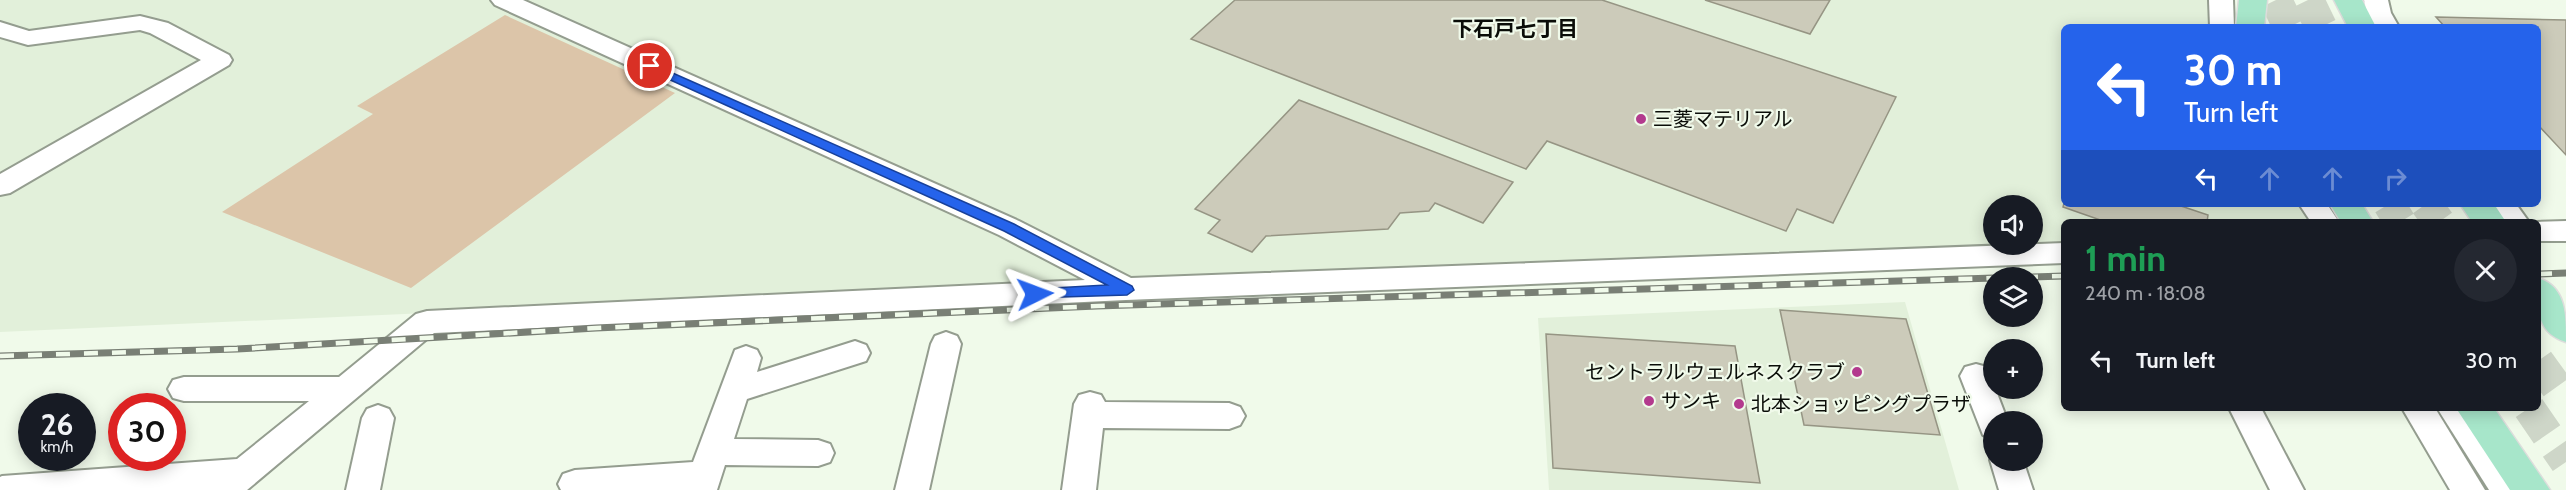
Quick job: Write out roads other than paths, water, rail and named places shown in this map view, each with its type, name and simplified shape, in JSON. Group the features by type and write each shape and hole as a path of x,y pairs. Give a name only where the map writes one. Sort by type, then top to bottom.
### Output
{"main road":[{"path":"2250,24 2253,0"},
{"path":"2348,0 2360,24"},
{"path":"2478,207 2488,219"},
{"path":"2541,289 2566,329"},
{"path":"2476,411 2531,490"}],"street":[{"path":"503,0 1009,228 1127,290"},
{"path":"2221,0 2221,24"},
{"path":"2376,0 2379,13 2385,24"},
{"path":"0,29 28,38 140,23 159,28 220,60 0,186"},
{"path":"2503,207 2513,219"},
{"path":"2541,231 2566,231"},
{"path":"2,490 234,481 427,322 1127,290 2061,253"},
{"path":"2541,289 2566,312"},
{"path":"912,490 946,344"},
{"path":"735,391 855,353"},
{"path":"707,472 746,358"},
{"path":"1976,376 1989,411"},
{"path":"184,389 343,389"},
{"path":"1079,490 1090,410 1229,416"},
{"path":"2247,411 2287,490"},
{"path":"2420,411 2468,490"},
{"path":"2455,411 2507,490"},
{"path":"363,490 378,417"},
{"path":"575,484 707,472 818,453"},
{"path":"2010,471 2016,490"}],"tunnel":[{"path":"2276,0 2288,24"},
{"path":"2308,0 2320,24"},
{"path":"2391,207 2398,219"},
{"path":"2428,207 2437,219"},
{"path":"2541,365 2566,400"},
{"path":"2531,411 2566,462"}],"railway":[{"path":"2541,274 2566,273"},
{"path":"2043,277 2061,276"},
{"path":"0,356 237,349 596,328 1097,306 1983,278"}],"place":[{"name":"三菱マテリアル","path":"1641,119"},
{"name":"セントラルウェルネスクラブ","path":"1857,372"},
{"name":"サンキ","path":"1649,401"},
{"name":"北本ショッピングプラザ","path":"1739,404"}],"district":[{"name":"下石戸七丁目","path":"1515,28"}]}
